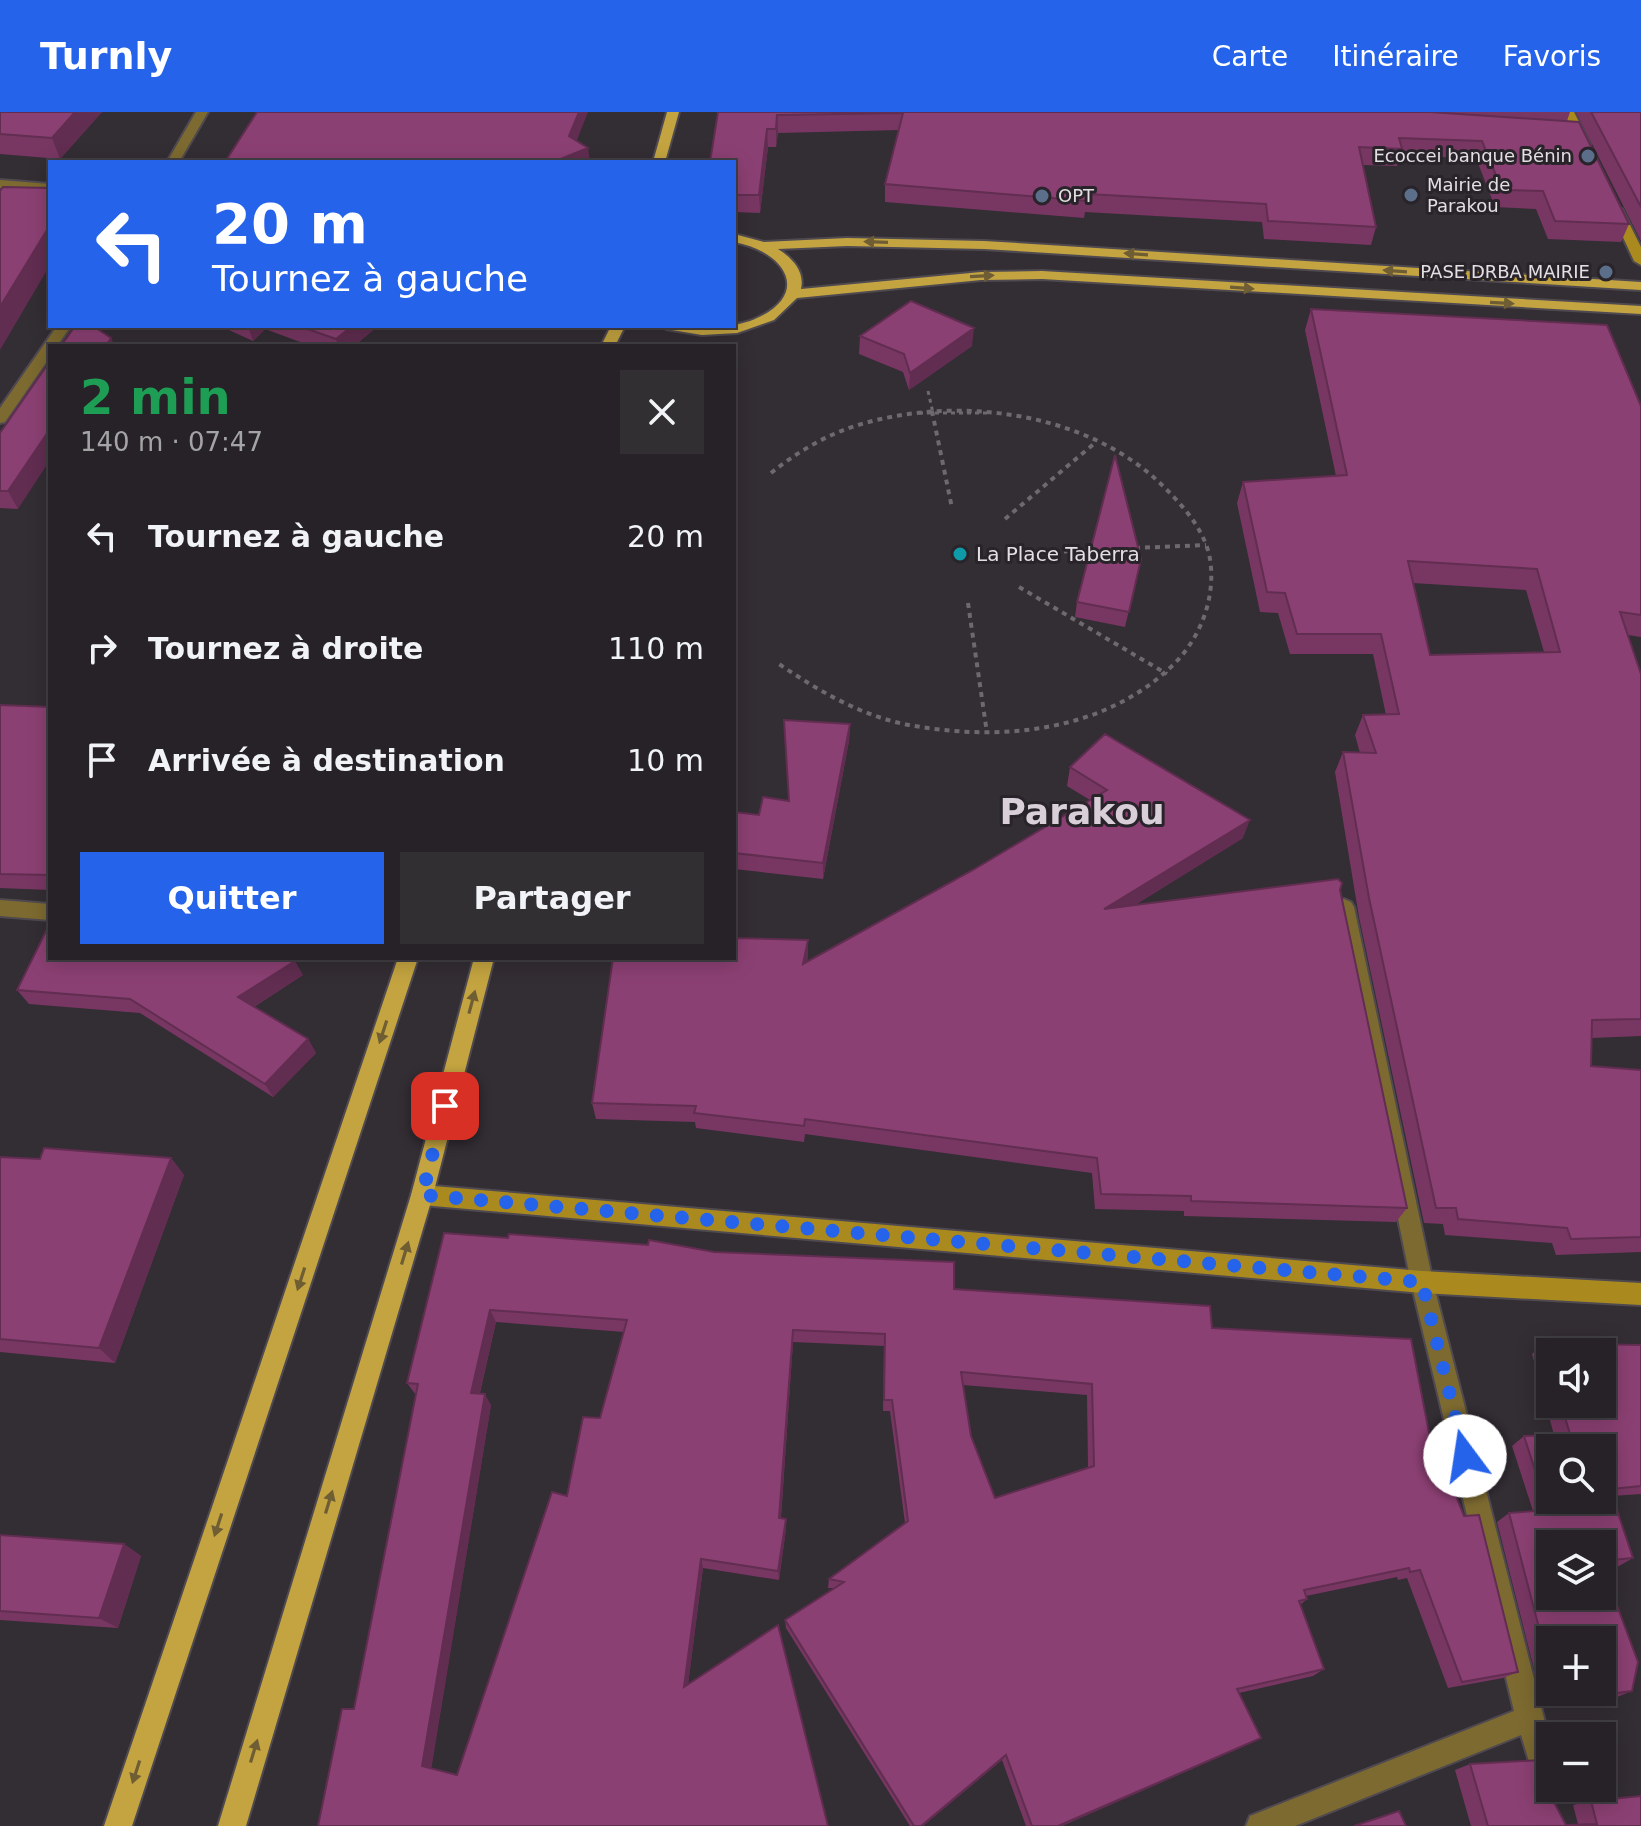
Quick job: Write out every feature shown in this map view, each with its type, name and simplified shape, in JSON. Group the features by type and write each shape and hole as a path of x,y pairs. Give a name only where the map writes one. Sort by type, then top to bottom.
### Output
{"main road":[{"path":"660,160 673,112"},
{"path":"736,239 764,246 785,259 795,275 793,294 778,311 750,325 736,327"},
{"path":"764,246 847,242 984,245 1641,286"},
{"path":"793,294 981,276 1042,275 1641,310"},
{"path":"689,328 715,331 732,328"},
{"path":"704,344 715,331"},
{"path":"118,1826 407,960"},
{"path":"232,1826 422,1195 483,960"}],"street":[{"path":"174,160 202,112"},
{"path":"1568,112 1592,161"},
{"path":"1563,132 1578,133"},
{"path":"0,184 48,188"},
{"path":"1606,190 1641,261"},
{"path":"0,419 48,349"},
{"path":"1344,907 1422,1282 1536,1741"},
{"path":"0,908 48,912"},
{"path":"422,1195 1422,1282 1641,1294"},
{"path":"1260,1826 1529,1718"}],"path":[{"path":"928,391 952,508"},
{"path":"771,473 818,441 858,425 932,412 1004,415 1052,424 1097,441 1141,465 1168,488 1197,525 1206,545 1211,597 1198,636 1167,674 1138,695 1092,716 1022,732 987,733 908,725 857,710 816,690 779,664"},
{"path":"1005,519 1097,441"},
{"path":"1128,548 1206,545"},
{"path":"1034,553 1112,549"},
{"path":"1019,587 1167,674"},
{"path":"968,603 987,733"}],"building":[{"path":"0,112 75,112 52,138 0,134"},
{"path":"257,112 579,112 569,136 588,148 558,160 226,160"},
{"path":"718,112 1430,112 1579,122 1629,224 1555,221 1543,191 1502,190 1482,141 1399,138 1402,149 1359,147 1376,227 1268,221 1266,204 1088,194 1087,201 885,184 903,113 777,115 776,129 767,129 759,195 736,195 736,160 710,160"},
{"path":"1591,112 1641,112 1641,207"},
{"path":"3,187 48,188 48,228 0,307 0,191"},
{"path":"911,301 974,328 910,373 904,354 860,336"},
{"path":"1311,309 1607,325 1641,406 1641,615 1620,612 1641,674 1641,1019 1592,1020 1591,1066 1641,1070 1641,1237 1571,1239 1567,1228 1458,1219 1456,1208 1436,1208 1369,898 1343,752 1376,753 1363,715 1399,714 1381,634 1297,634 1285,593 1267,592 1243,482 1347,475","holes":["1408,561 1537,569 1560,652 1430,655"]},
{"path":"74,328 96,328 111,338 107,344 62,344"},
{"path":"305,328 350,328 336,339"},
{"path":"48,364 48,432 8,491 0,491 0,433"},
{"path":"1115,455 1141,559 1129,612 1077,602"},
{"path":"0,705 48,707 48,875 0,874"},
{"path":"784,720 850,724 823,863 736,853 736,812 759,815 763,797 789,801"},
{"path":"1105,734 1250,820 1104,909 1338,879 1342,883 1340,890 1407,1208 1191,1201 1191,1196 1101,1194 1097,1158 805,1119 804,1126 694,1113 696,1106 592,1103 613,960 736,960 736,938 808,940 803,964 973,870 1107,790 1070,767"},
{"path":"48,927 48,960 294,960 238,997 308,1039 265,1084 130,999 17,990"},
{"path":"44,1148 171,1158 99,1348 0,1339 0,1157 40,1159"},
{"path":"444,1233 508,1238 509,1234 648,1245 649,1240 714,1252 954,1262 954,1289 1210,1306 1212,1328 1411,1339 1435,1464 1443,1463 1464,1516 1479,1515 1518,1672 1462,1682 1420,1570 1410,1572 1409,1568 1304,1590 1307,1599 1299,1601 1324,1669 1237,1689 1261,1738 1058,1826 1032,1826 1006,1755 921,1826 914,1826 785,1620 844,1582 829,1579 908,1521 892,1400 884,1400 885,1334 793,1330 779,1518 786,1519 778,1571 701,1559 684,1687 778,1625 828,1826 318,1826 342,1709 354,1709 418,1384 407,1383","holes":["490,1310 627,1320 600,1418 583,1417 567,1496 552,1492 457,1775 422,1766 485,1394 471,1393","961,1372 1092,1384 1094,1466 995,1498 971,1436"]},
{"path":"1616,1344 1641,1345 1641,1486 1616,1488 1616,1434 1570,1434 1565,1418 1616,1418"},
{"path":"1536,1435 1536,1473 1524,1436"},
{"path":"1616,1507 1633,1558 1616,1560 1616,1530 1536,1530 1536,1610 1616,1610 1616,1603 1638,1662 1632,1691 1616,1693 1616,1626 1539,1626 1509,1513 1616,1514"},
{"path":"0,1535 124,1544 99,1618 0,1611"},
{"path":"1536,1760 1536,1802 1554,1802 1566,1825 1597,1824 1591,1802 1616,1802 1616,1798 1641,1796 1641,1826 1488,1826 1470,1764"},
{"path":"1399,1811 1406,1826 1354,1826"}],"place":[{"name":"Ecoccei banque Bénin","path":"1588,156"},
{"name":"Mairie de Parakou","path":"1411,195"},
{"name":"OPT","path":"1042,196"},
{"name":"PASE DRBA MAIRIE","path":"1606,272"},
{"name":"La Place Taberra","path":"960,554"}],"district":[{"name":"Parakou","path":"1082,811"}],"route":[{"path":"445,1106 422,1195 1422,1282 1465,1456"}]}
